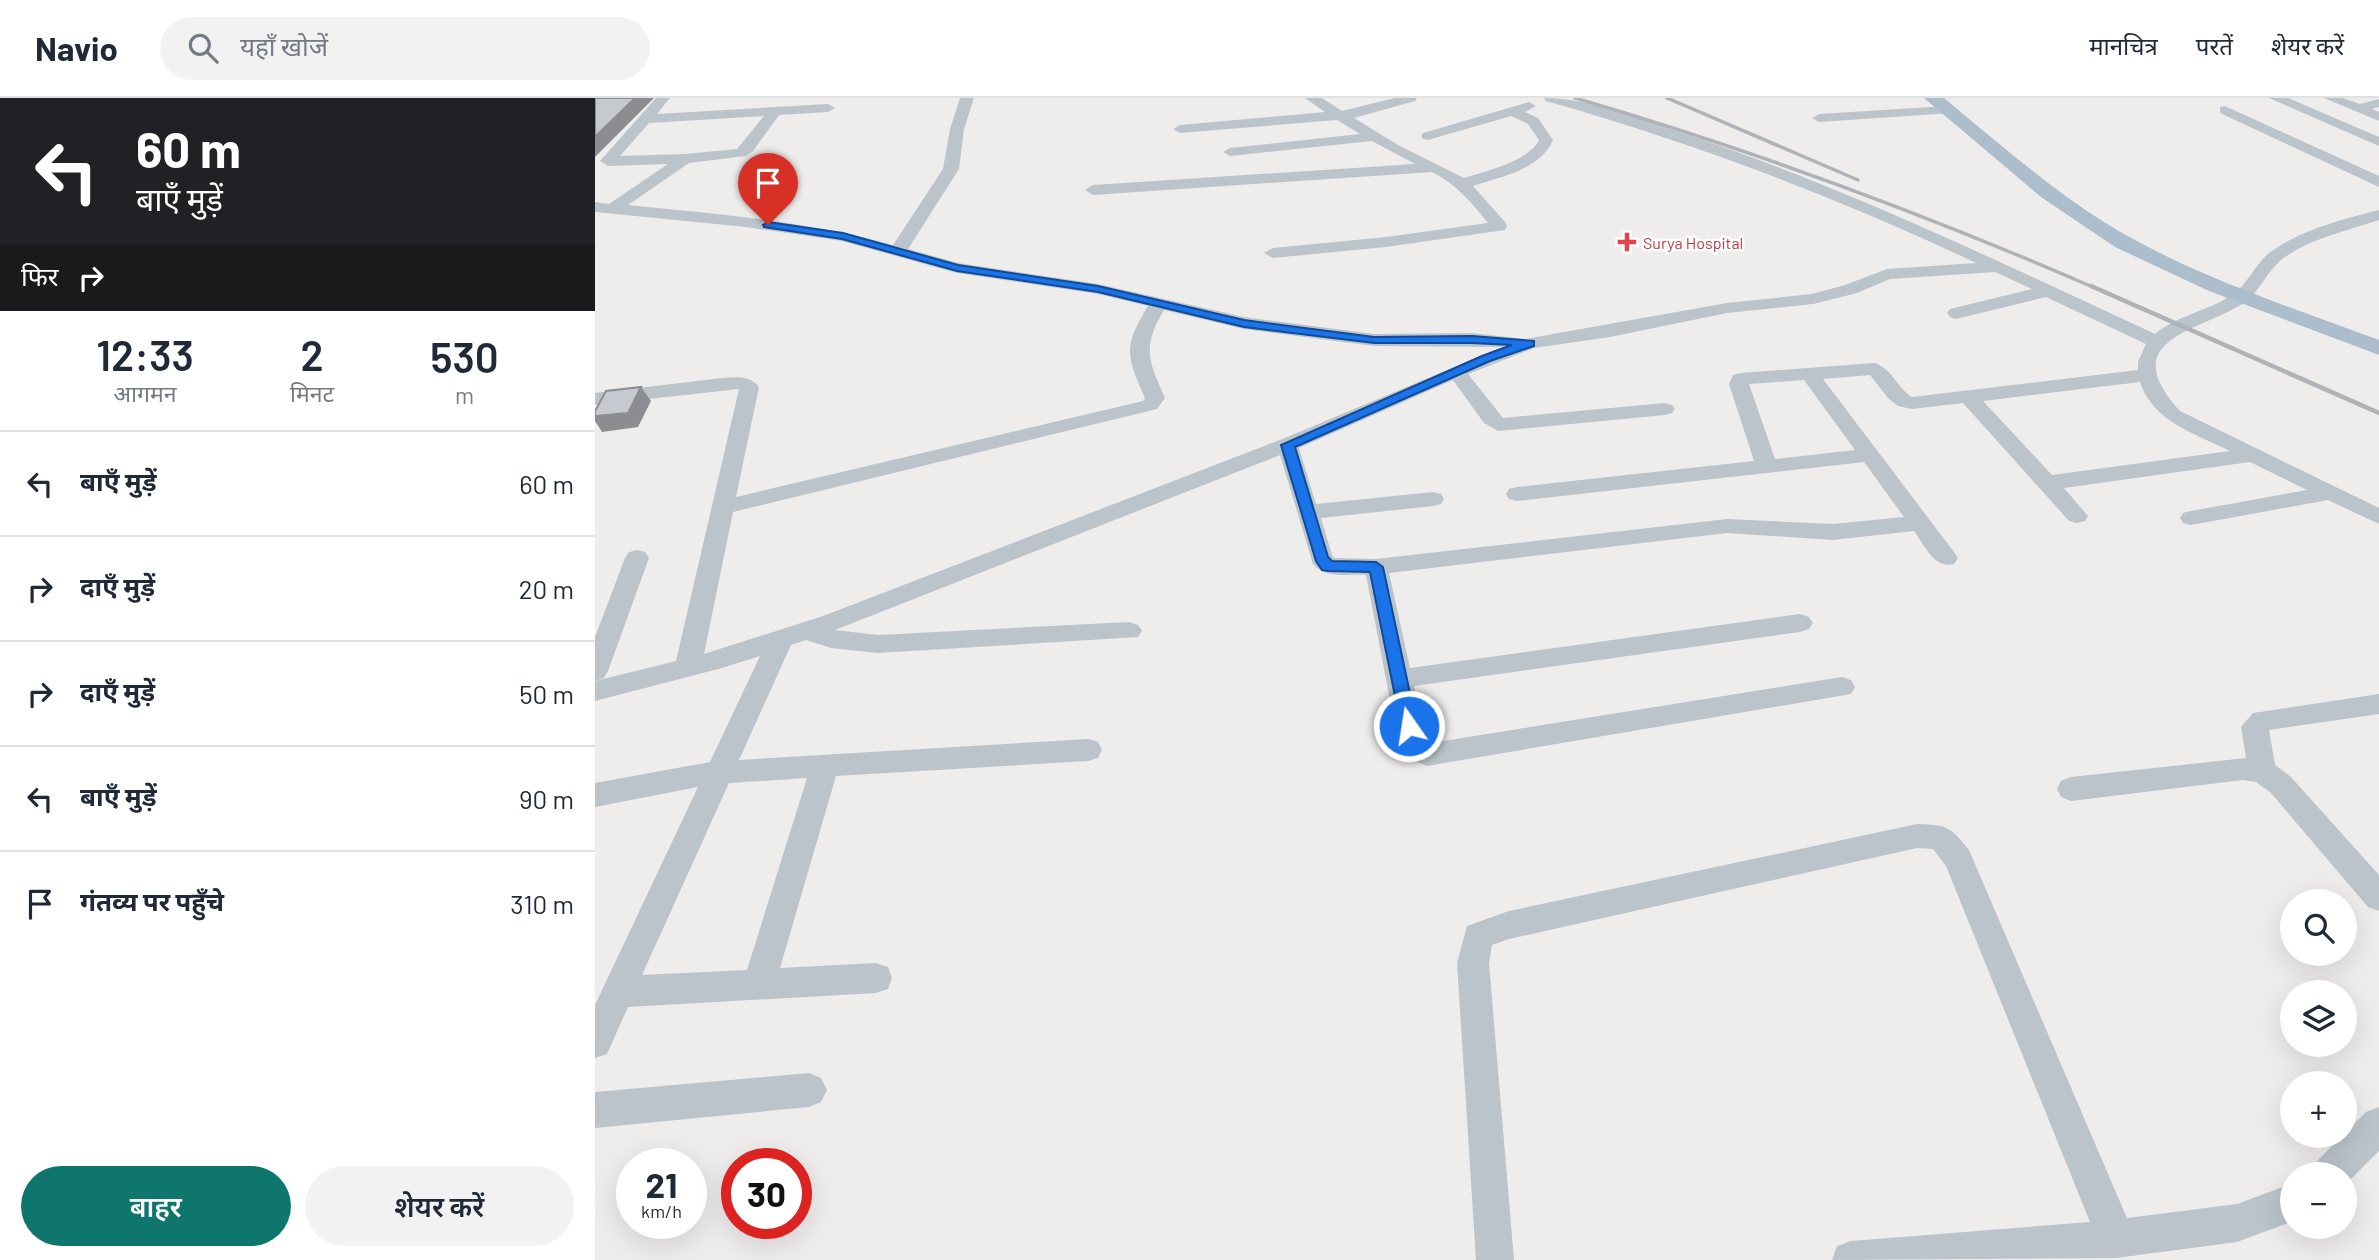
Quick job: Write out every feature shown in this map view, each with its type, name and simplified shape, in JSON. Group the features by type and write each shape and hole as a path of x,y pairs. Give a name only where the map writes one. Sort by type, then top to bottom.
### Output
{"main road":[{"path":"1940,104 2071,208 2122,241 2169,265 2242,296 2379,348"}],"street":[{"path":"663,98 608,161 685,159 741,153 748,148 775,111"},
{"path":"707,115 721,98"},
{"path":"897,252 951,169 957,129 967,98"},
{"path":"1273,253 1386,242 1499,226 1462,184 1373,137 1311,98"},
{"path":"1180,129 1340,115 1410,98"},
{"path":"1428,136 1552,98 1675,135 1916,229 2157,342"},
{"path":"2276,98 2379,142"},
{"path":"2331,98 2379,117"},
{"path":"2359,109 2379,103"},
{"path":"1819,118 1940,104"},
{"path":"643,119 828,108"},
{"path":"2225,110 2379,183"},
{"path":"1462,184 1525,162 1541,151 1546,140 1541,129 1513,111"},
{"path":"1230,152 1373,137"},
{"path":"603,208 685,159"},
{"path":"1093,190 1433,168"},
{"path":"603,208 812,230 957,268 1039,279 1160,302 1244,323 1374,340 1472,339 1530,343 1610,331 1727,308 1812,299 1851,289 1887,274 1994,267"},
{"path":"2379,215 2327,233 2275,257 2242,296 2186,321 2157,342 2147,358 2146,375 2158,401 2173,415 2379,517"},
{"path":"1956,313 2047,291"},
{"path":"723,508 1150,405 1156,398 1141,366 1138,342 1160,302"},
{"path":"595,691 794,635 1288,445 1530,343"},
{"path":"1766,464 1739,384 1740,379 1874,369 1903,402 1968,397 2146,375"},
{"path":"1457,372 1498,425 1665,410"},
{"path":"1808,372 1946,558"},
{"path":"595,399 723,384 743,383 749,387 688,667"},
{"path":"1968,397 2077,516"},
{"path":"1288,445 1321,558 1328,566 1376,567 1727,526 1833,532 1919,523"},
{"path":"1517,494 1766,464 1867,455"},
{"path":"2047,483 2252,456"},
{"path":"2191,518 2330,493"},
{"path":"1308,512 1433,499"},
{"path":"595,671 637,558"},
{"path":"1376,567 1409,726 1419,750 1427,755 1842,687"},
{"path":"1398,680 1800,623"},
{"path":"794,635 878,644 1129,631"},
{"path":"595,1042 719,772 794,635"},
{"path":"2262,771 2255,727 2263,720 2379,704"},
{"path":"595,795 719,772 1088,750"},
{"path":"759,985 825,766"},
{"path":"2071,789 2243,769 2262,771 2280,784 2379,897"},
{"path":"1495,1260 1473,963 1478,936 1509,925 1917,836 1941,837 1958,859 2116,1239"},
{"path":"618,992 876,978"},
{"path":"595,1110 809,1090"},
{"path":"2342,1162 2379,1125"},
{"path":"1851,1260 2116,1239 2237,1223 2280,1207"}],"building":[{"path":"595,98 635,98 595,137"},
{"path":"641,387 628,413 595,416 606,391"}],"railway":[{"path":"1575,98 1773,161 1967,234 2095,288"},
{"path":"1667,98 1858,180"},
{"path":"2091,286 2379,413"}],"place":[{"name":"Surya Hospital","path":"1627,242"}],"route":[{"path":"768,225 843,236 957,268 1135,296 1244,323 1374,340 1472,339 1530,343 1486,359 1288,445 1321,558 1328,566 1340,568 1376,567 1409,726"}]}
